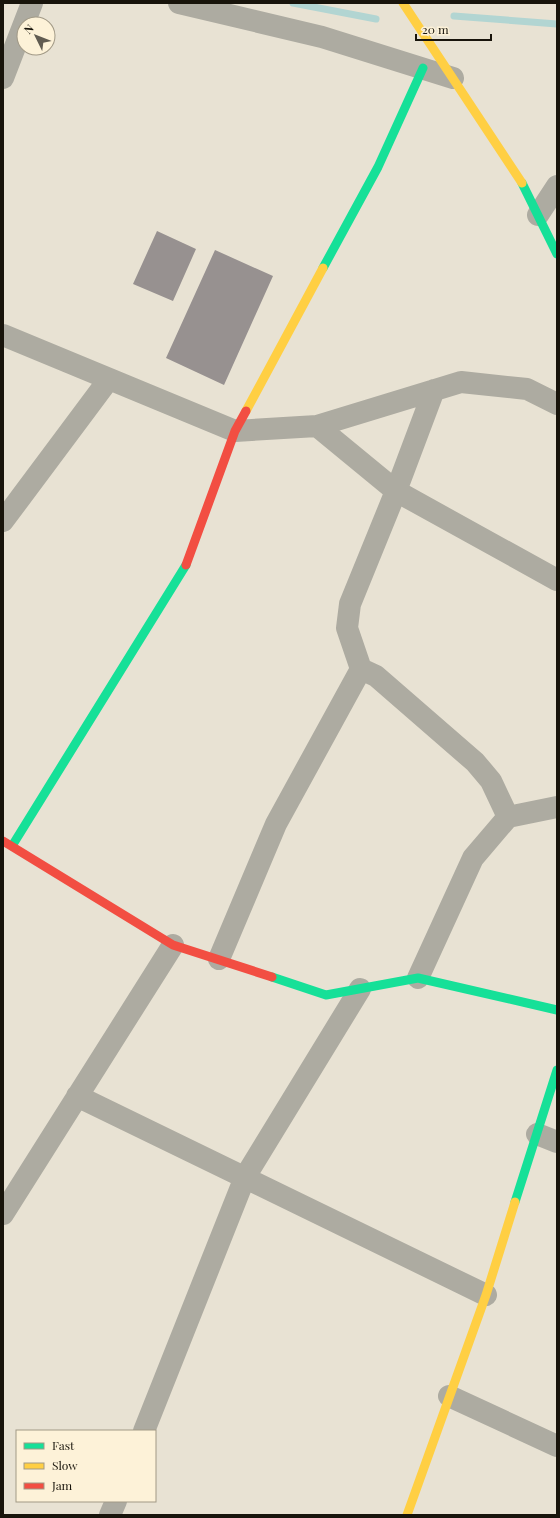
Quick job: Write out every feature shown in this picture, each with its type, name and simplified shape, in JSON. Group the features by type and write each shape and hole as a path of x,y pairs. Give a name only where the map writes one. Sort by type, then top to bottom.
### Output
{"street":[{"path":"3,78 32,3"},
{"path":"179,3 322,36 453,78"},
{"path":"403,3 521,181 557,254"},
{"path":"12,846 189,561 234,431 378,167 423,68"},
{"path":"538,215 557,186"},
{"path":"3,335 234,431 317,426 461,382 527,389 557,404"},
{"path":"3,521 109,379"},
{"path":"219,959 276,824 361,670 347,628 350,604 396,491 434,390"},
{"path":"317,426 396,491 557,580"},
{"path":"361,670 376,676 475,762 491,781 508,817"},
{"path":"418,978 473,858 508,817 557,807"},
{"path":"3,841 173,945 326,995 418,978 557,1010"},
{"path":"3,1214 173,945"},
{"path":"144,1430 245,1177 360,989"},
{"path":"407,1515 486,1295 557,1070"},
{"path":"78,1096 486,1295"},
{"path":"537,1134 557,1142"},
{"path":"449,1396 557,1446"},
{"path":"110,1515 116,1502"}],"building":[{"path":"157,231 196,249 173,301 133,284"},
{"path":"215,250 273,276 224,385 166,358"}],"waterway":[{"path":"293,3 376,19"},
{"path":"454,16 557,24"}],"traffic: fast":[{"path":"323,268 378,167 423,68"},
{"path":"522,183 557,254"},
{"path":"12,846 186,565"},
{"path":"272,977 326,995 418,978 557,1010"},
{"path":"515,1202 557,1070"}],"traffic: slow":[{"path":"403,3 522,183"},
{"path":"246,411 323,268"},
{"path":"407,1515 486,1295 515,1202"}],"traffic: jam":[{"path":"186,565 235,431 246,411"},
{"path":"3,841 173,945 272,977"}]}
